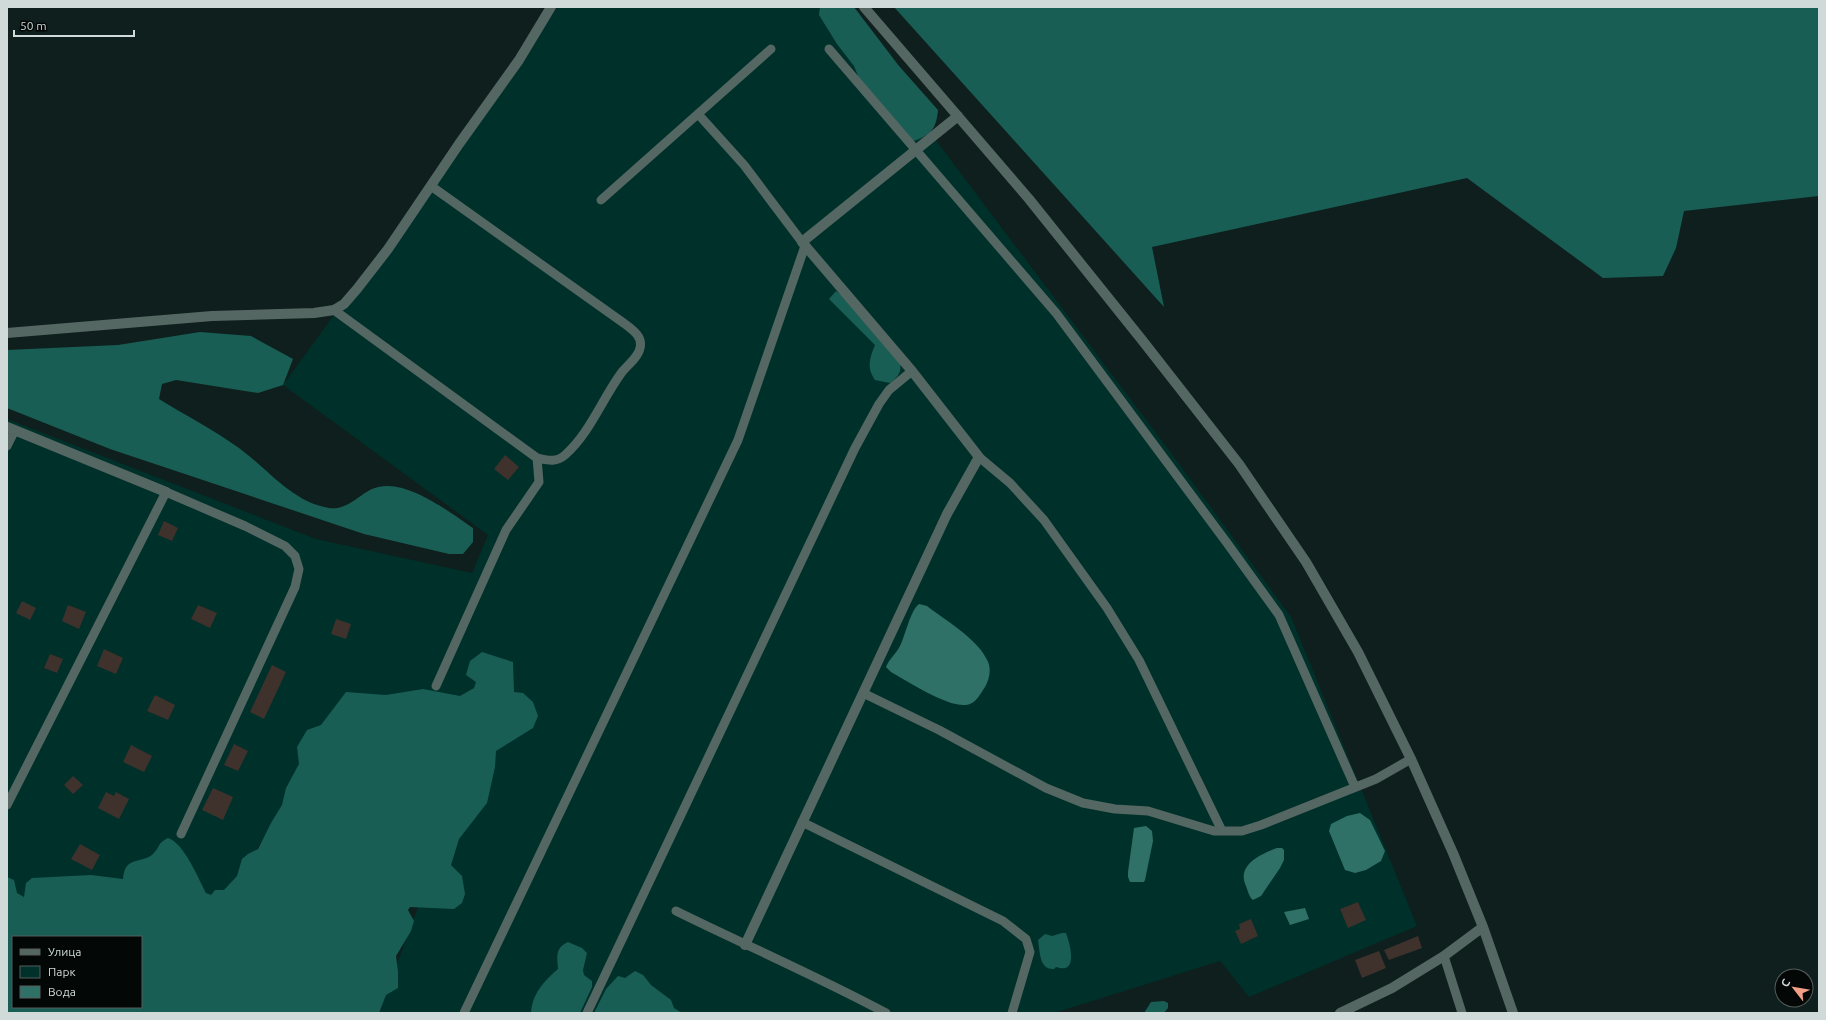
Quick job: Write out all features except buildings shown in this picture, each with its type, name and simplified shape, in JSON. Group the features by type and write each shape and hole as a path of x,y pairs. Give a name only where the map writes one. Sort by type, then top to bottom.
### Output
{"street":[{"path":"7,333 212,316 314,314 334,310 344,304 384,255 519,60 551,7"},
{"path":"864,7 958,116 1142,340 1238,464 1310,568 1358,652 1411,759 1484,927 1513,1013"},
{"path":"745,945 947,514 979,457 912,371 803,244 916,149 958,116"},
{"path":"11,429 166,492"},
{"path":"1340,1013 1392,988 1444,956 1484,927"}],"lane":[{"path":"601,200 771,49"},
{"path":"829,49 1056,313 1279,615 1355,787"},
{"path":"464,1013 738,440 803,244 744,165 698,114"},
{"path":"334,310 537,458 553,461 564,456 584,434 614,383 640,349 640,340 637,334 431,186"},
{"path":"587,1013 855,448 879,404 890,390 912,371"},
{"path":"7,446 11,429"},
{"path":"979,457 1010,483 1044,520 1107,608 1139,660 1222,831"},
{"path":"436,686 506,530 539,482 537,458"},
{"path":"7,805 166,492 245,526 285,546 295,556 299,569 295,587 181,834"},
{"path":"863,694 939,730 1046,788 1083,803 1115,809 1148,811 1222,831 1242,831 1376,779 1411,759"},
{"path":"802,822 1003,922 1026,939 1030,952 1012,1013"},
{"path":"676,911 851,994 886,1013"},
{"path":"1444,956 1462,1013"}],"green space":[{"path":"558,7 832,7 920,119 1171,453 1291,617 1417,926 1249,997 1220,961 1054,1013 379,1013 486,723 342,705 222,908 7,896 7,419 316,539 472,573 488,535 283,385"}],"shaded area":[{"path":"820,7 854,7 899,66 938,110 935,124 929,133 920,139 906,144 863,88 854,66 837,44 819,15"},
{"path":"894,7 1819,7 1819,196 1684,211 1676,248 1663,276 1603,278 1467,178 1152,247 1164,307"},
{"path":"836,291 843,296 900,361 899,374 890,383 875,380 872,376 870,371 870,362 875,345 829,299"},
{"path":"200,332 251,336 293,359 283,385 258,393 176,380 162,384 159,399 229,441 250,456 281,484 303,499 316,505 329,508 341,507 347,505 372,489 384,486 397,487 425,497 473,528 473,542 463,554 449,554 364,534 110,449 7,408 7,350 118,345"},
{"path":"482,652 513,662 514,692 523,693 533,702 538,716 533,728 496,751 495,767 487,803 459,839 451,865 462,876 465,894 462,903 454,909 410,907 408,910 414,921 411,931 396,956 398,988 386,995 379,1013 7,1013 7,877 14,880 17,893 24,897 26,883 32,878 91,875 123,879 124,871 127,866 135,861 150,857 161,843 168,838 174,841 185,854 195,870 206,893 211,895 215,890 224,890 237,876 242,859 258,849 282,805 286,788 299,764 297,747 307,730 321,725 346,692 386,695 423,689 460,696 474,688 476,682 466,675 470,661"},
{"path":"1066,933 1068,938 1071,951 1070,963 1068,967 1056,967 1054,969 1049,968 1045,966 1041,959 1038,940 1045,934 1052,936"},
{"path":"568,942 582,948 587,953 583,970 584,975 592,981 592,987 580,1013 531,1013 536,994 548,978 558,969 557,956 559,950"},
{"path":"635,971 643,975 651,985 671,1000 674,1008 682,1013 594,1013 606,989 618,976 625,978"},
{"path":"1164,1001 1168,1003 1168,1008 1164,1013 1144,1013 1151,1002"}],"water":[{"path":"919,604 927,606 968,636 988,661 990,672 988,680 979,696 972,703 958,705 939,698 891,672 886,667 897,652 913,612"},
{"path":"1360,813 1370,820 1385,851 1381,861 1366,870 1355,873 1345,870 1329,831 1331,824 1347,816"},
{"path":"1146,826 1152,831 1153,841 1145,880 1144,882 1130,882 1128,872 1134,828"},
{"path":"1277,848 1282,848 1284,850 1284,860 1261,896 1253,900 1246,886 1244,872 1252,861"},
{"path":"1305,908 1309,919 1290,925 1284,912"}]}
